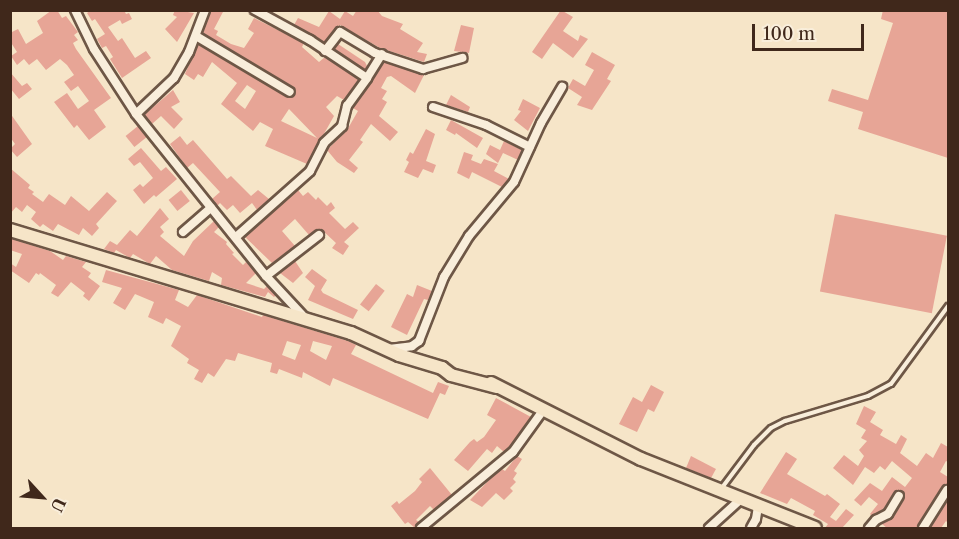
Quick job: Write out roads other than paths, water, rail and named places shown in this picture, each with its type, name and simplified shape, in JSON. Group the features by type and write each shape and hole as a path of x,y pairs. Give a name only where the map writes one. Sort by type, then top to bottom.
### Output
{"main road":[{"path":"10,230 351,333 387,350 491,385 544,409 641,459 718,492 815,528"}],"street":[{"path":"75,10 94,49 136,114 266,276 307,319"},
{"path":"136,114 174,78 196,36 205,10"},
{"path":"255,10 367,78"},
{"path":"325,51 340,32 382,54 423,69 462,58"},
{"path":"196,36 290,92"},
{"path":"236,237 310,171 324,143 342,126 346,106 382,54"},
{"path":"387,350 412,346 419,341 430,307 448,270 469,236 508,192 562,87"},
{"path":"433,107 486,125 530,147"},
{"path":"183,232 211,208"},
{"path":"266,276 319,236"},
{"path":"421,528 506,458 544,409"},
{"path":"923,528 947,490"},
{"path":"869,528 876,520 888,514 899,496"},
{"path":"709,528 740,500"},
{"path":"752,528 758,506"}],"lane":[{"path":"718,492 764,433 784,421 884,388 896,378 925,341 948,306"}]}
